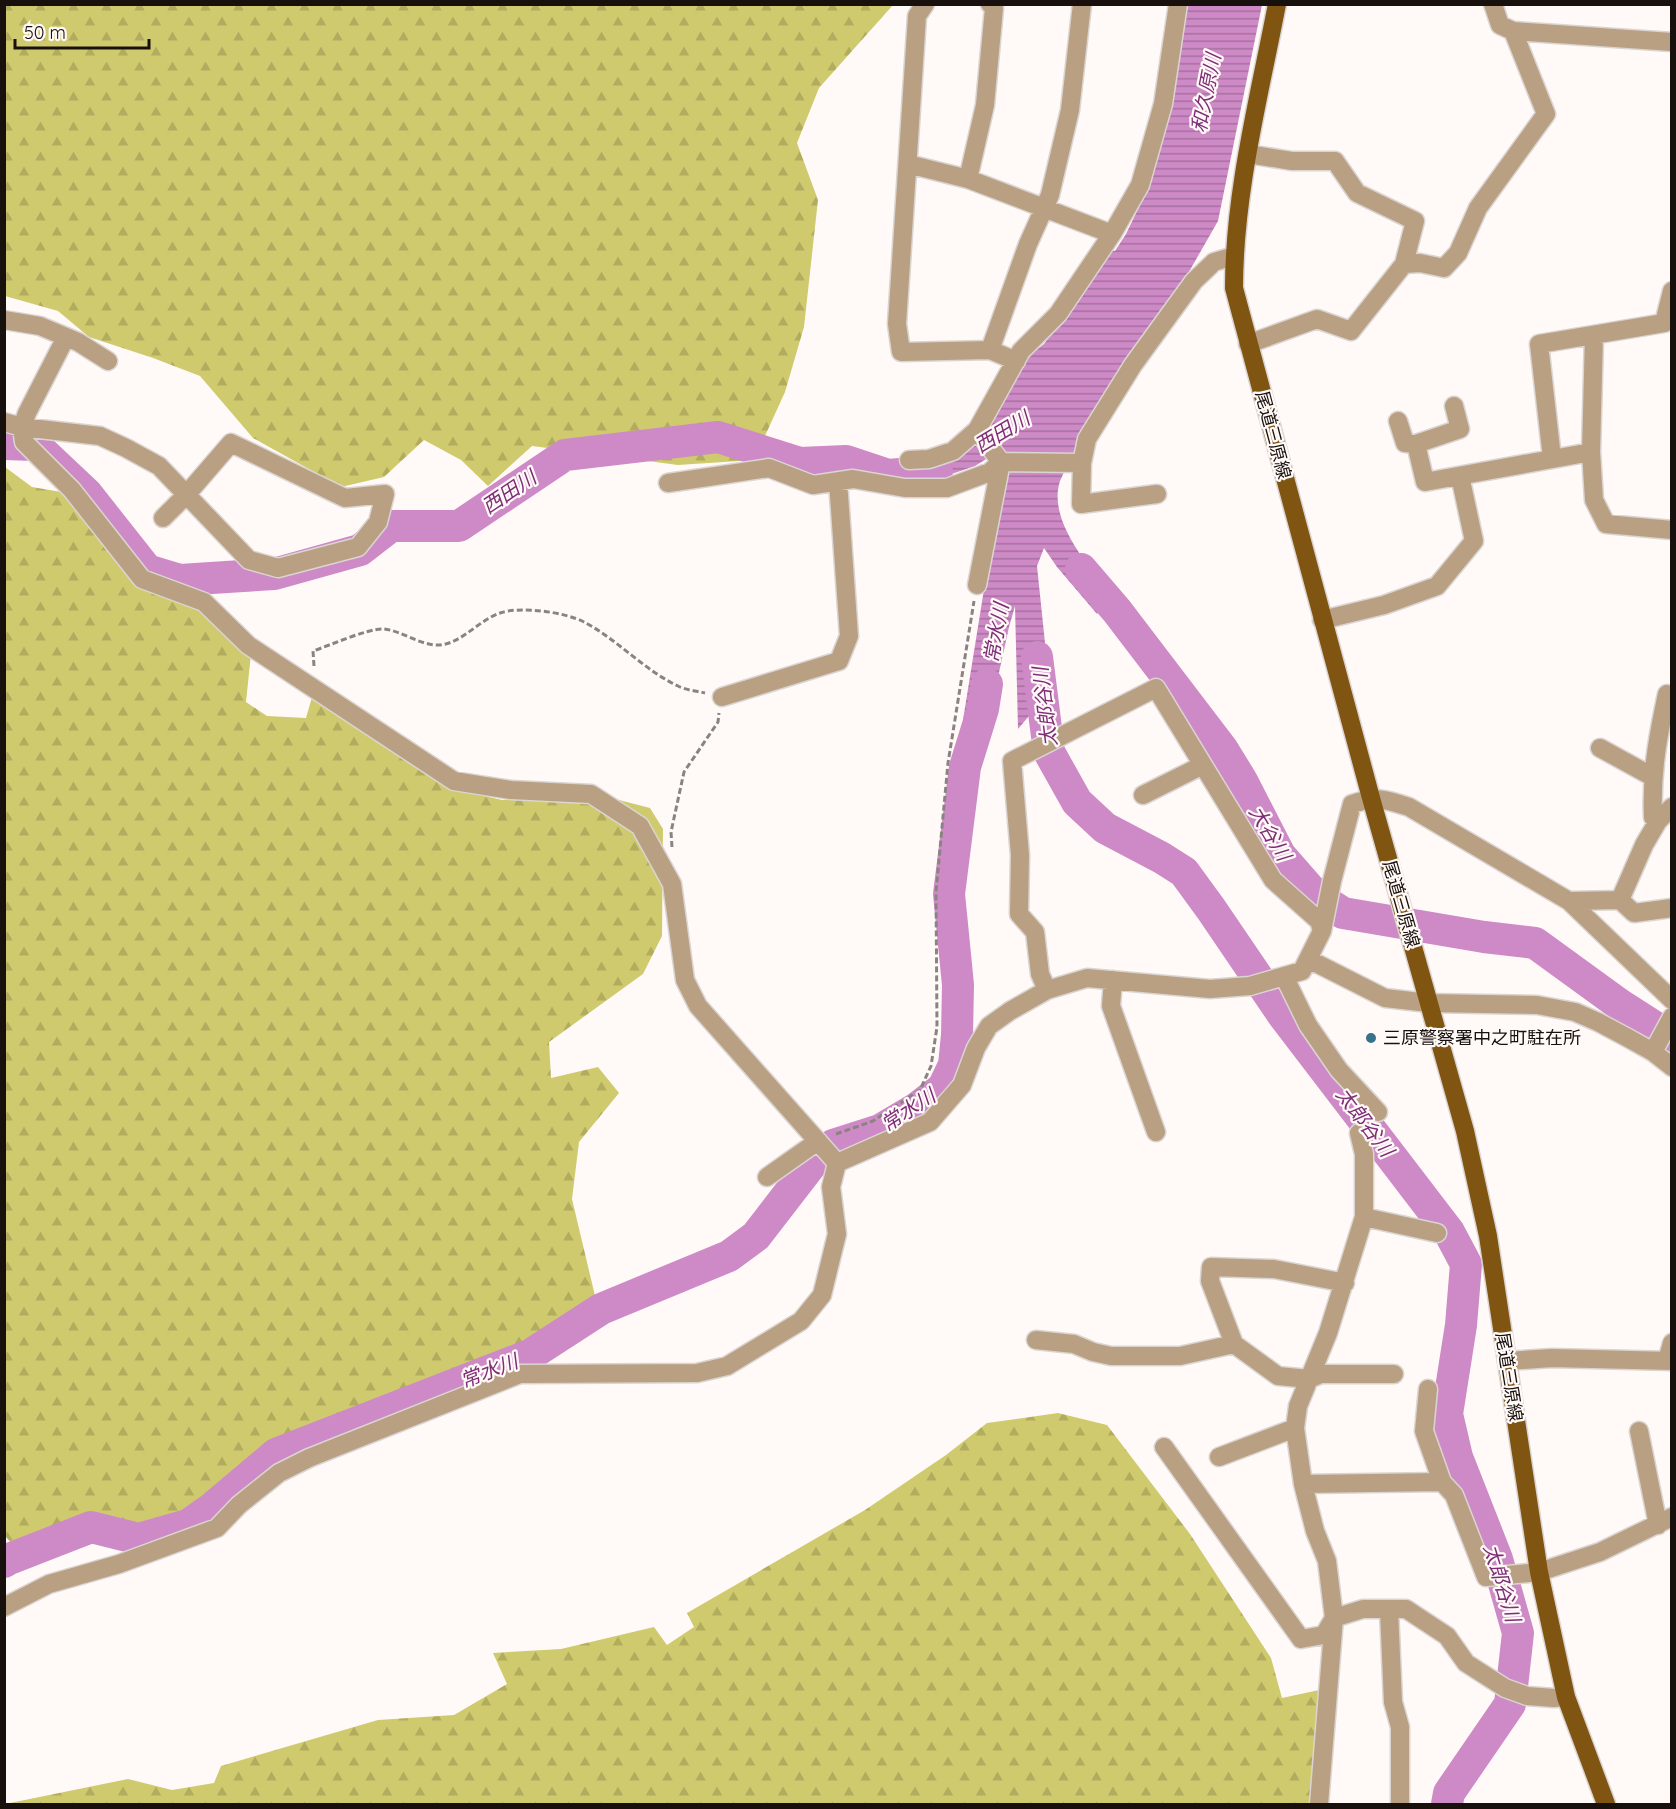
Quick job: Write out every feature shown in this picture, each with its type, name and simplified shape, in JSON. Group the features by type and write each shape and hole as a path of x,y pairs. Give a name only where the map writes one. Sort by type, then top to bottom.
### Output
{"main road":[{"name":"尾道三原線","path":"1277,4 1248,154 1234,256 1234,288 1322,620 1465,1131 1488,1236 1539,1572 1566,1697 1606,1804"}],"street":[{"path":"925,4 917,16 897,324 901,352 990,350 1016,361"},
{"path":"968,179 984,105 994,9 990,4"},
{"path":"990,350 1028,244 1050,195 1070,110 1082,4"},
{"path":"909,460 929,459 953,451 977,430 1021,351 1058,314 1112,234 1140,185 1163,105 1178,4"},
{"path":"1493,4 1500,26 1513,31 1671,42"},
{"path":"1404,264 1420,263 1444,268 1458,253 1478,208 1546,114 1513,31"},
{"path":"1248,154 1292,161 1335,161 1357,193 1415,221 1404,264 1351,331 1317,319 1248,344"},
{"path":"908,164 968,179 1044,206 1112,234"},
{"path":"1156,494 1081,504 1087,439 1127,374 1194,281 1214,262 1234,256"},
{"path":"1552,458 1539,344 1664,323 1671,291"},
{"path":"4,320 40,326 78,342 108,361"},
{"path":"1594,335 1591,452 1594,500 1606,524 1671,530"},
{"path":"66,337 22,428 24,442 72,490 142,579 204,602 248,645 454,781 511,790 591,794 640,826 672,884 685,980 698,1006 837,1163"},
{"path":"1398,421 1405,442 1416,444 1460,429 1454,406"},
{"path":"4,422 22,428 100,436 159,466 187,494 249,560 278,568 358,547 378,522 386,494 345,498 231,443 187,494 163,518"},
{"path":"977,430 1000,462 977,585"},
{"path":"1416,444 1425,482 1591,452"},
{"path":"668,483 770,468 813,485 854,479 904,488 947,488 990,471 1000,462 1083,463"},
{"path":"1322,620 1384,605 1437,586 1474,541 1460,476"},
{"path":"722,697 839,661 849,636 838,482"},
{"path":"1047,990 1040,974 1035,932 1019,914 1020,855 1012,761 1156,688 1273,879 1319,921 1322,931"},
{"path":"1658,821 1653,817 1655,748 1667,694"},
{"path":"1599,748 1653,777"},
{"path":"1143,795 1203,765"},
{"path":"837,1163 930,1122 962,1085 976,1048 989,1026 1047,990 1088,978 1209,989 1250,986 1302,971 1322,931 1352,804 1371,798 1383,798 1409,807 1569,901 1671,999"},
{"path":"1620,900 1644,845 1658,821 1671,807"},
{"path":"1569,901 1620,900 1634,913 1671,908"},
{"path":"1308,959 1384,998 1429,1004 1537,1005 1575,1012 1653,1052 1671,1067"},
{"path":"1279,978 1339,1070 1378,1112"},
{"path":"1113,980 1111,1006 1156,1132"},
{"path":"1653,1052 1671,1017"},
{"path":"1319,1804 1334,1618 1327,1561 1315,1531 1303,1484 1296,1428 1298,1406 1328,1333 1364,1217 1364,1154 1359,1133"},
{"path":"767,1177 818,1141"},
{"path":"4,1607 49,1584 119,1564 217,1528 239,1505 279,1473 309,1458 520,1374 697,1373 728,1366 801,1321 822,1295 837,1234 831,1186 837,1163"},
{"path":"1364,1217 1437,1233"},
{"path":"1345,1282 1274,1269 1211,1267 1210,1281 1234,1344 1278,1376 1309,1379 1321,1374 1394,1374"},
{"path":"1036,1340 1074,1344 1093,1353 1111,1356 1180,1356 1234,1344"},
{"path":"1507,1361 1552,1358 1669,1361 1671,1343"},
{"path":"1428,1389 1424,1431 1442,1482 1454,1495 1486,1577 1539,1572 1600,1552 1665,1521 1639,1431"},
{"path":"1219,1457 1296,1428"},
{"path":"1164,1447 1301,1639 1324,1635 1334,1618 1363,1609 1406,1609 1447,1636 1466,1663 1505,1688 1527,1696 1566,1697"},
{"path":"1303,1484 1442,1482"},
{"path":"1389,1610 1393,1702 1400,1727 1400,1804"}],"path":[{"path":"818,1141 873,1121 920,1090 931,1066 937,1027 936,892 948,763 977,585"},
{"path":"319,674 313,664 313,651 384,629 420,642 440,645 454,640 500,613 527,610 562,613 584,622 631,653 653,672 680,687 722,697 718,722 684,772 671,832 673,853"}],"green space":[{"path":"4,5 893,5 819,88 797,143 818,200 804,327 785,392 754,460 678,465 532,446 488,486 461,460 424,440 384,477 341,487 253,438 200,376 89,337 58,311 5,296"},
{"path":"5,467 32,487 67,493 139,581 196,607 251,654 246,702 267,716 306,718 312,697 446,787 502,800 600,795 650,808 663,829 662,936 643,974 549,1042 551,1078 598,1067 619,1093 579,1142 572,1199 596,1300 525,1346 271,1445 206,1500 183,1515 139,1528 90,1516 15,1547 5,1536"},
{"path":"1058,1413 1107,1425 1190,1534 1271,1658 1282,1698 1319,1690 1311,1804 5,1804 128,1779 172,1790 214,1783 221,1766 378,1720 454,1715 507,1684 493,1653 561,1649 654,1627 667,1645 694,1627 687,1613 865,1510 946,1455 987,1423"}],"water":[{"name":"和久原川","path":"1188,5 1262,5 1218,221 1190,270 1075,451 1060,481 1058,496 1065,527 1082,558 1112,597 1097,614 1044,548 1037,566 1050,691 1018,729 1015,606 987,727 963,720 999,496 1002,449 975,466 934,480 889,479 901,466 931,462 995,419 1026,358 1044,344 1111,250 1115,251 1126,234 1152,180"}],"waterway":[{"name":"西田川","path":"4,444 35,445 87,494 147,570 180,580 274,574 360,550 391,526 459,526 565,455 718,437 800,463 846,461 888,475 937,471"},
{"name":"大谷川","path":"1081,569 1117,611 1223,750 1242,781 1280,855 1315,895 1343,913 1484,937 1535,943 1619,1004 1672,1038"},
{"name":"太郎谷川","path":"1037,657 1049,752 1077,802 1105,828 1184,872 1283,1015 1449,1232 1466,1264 1461,1325 1447,1414 1457,1457 1497,1559 1518,1633 1510,1704 1449,1793 1447,1804"},
{"name":"常水川","path":"4,1562 91,1527 139,1539 188,1525 212,1508 276,1454 530,1355 601,1309 729,1256 756,1236 817,1157 833,1145 880,1130 917,1108 943,1088 954,1065 957,1035 958,985 949,894 965,767 983,709 987,684"}],"place":[{"name":"三原警察署中之町駐在所","path":"1371,1038"}]}
